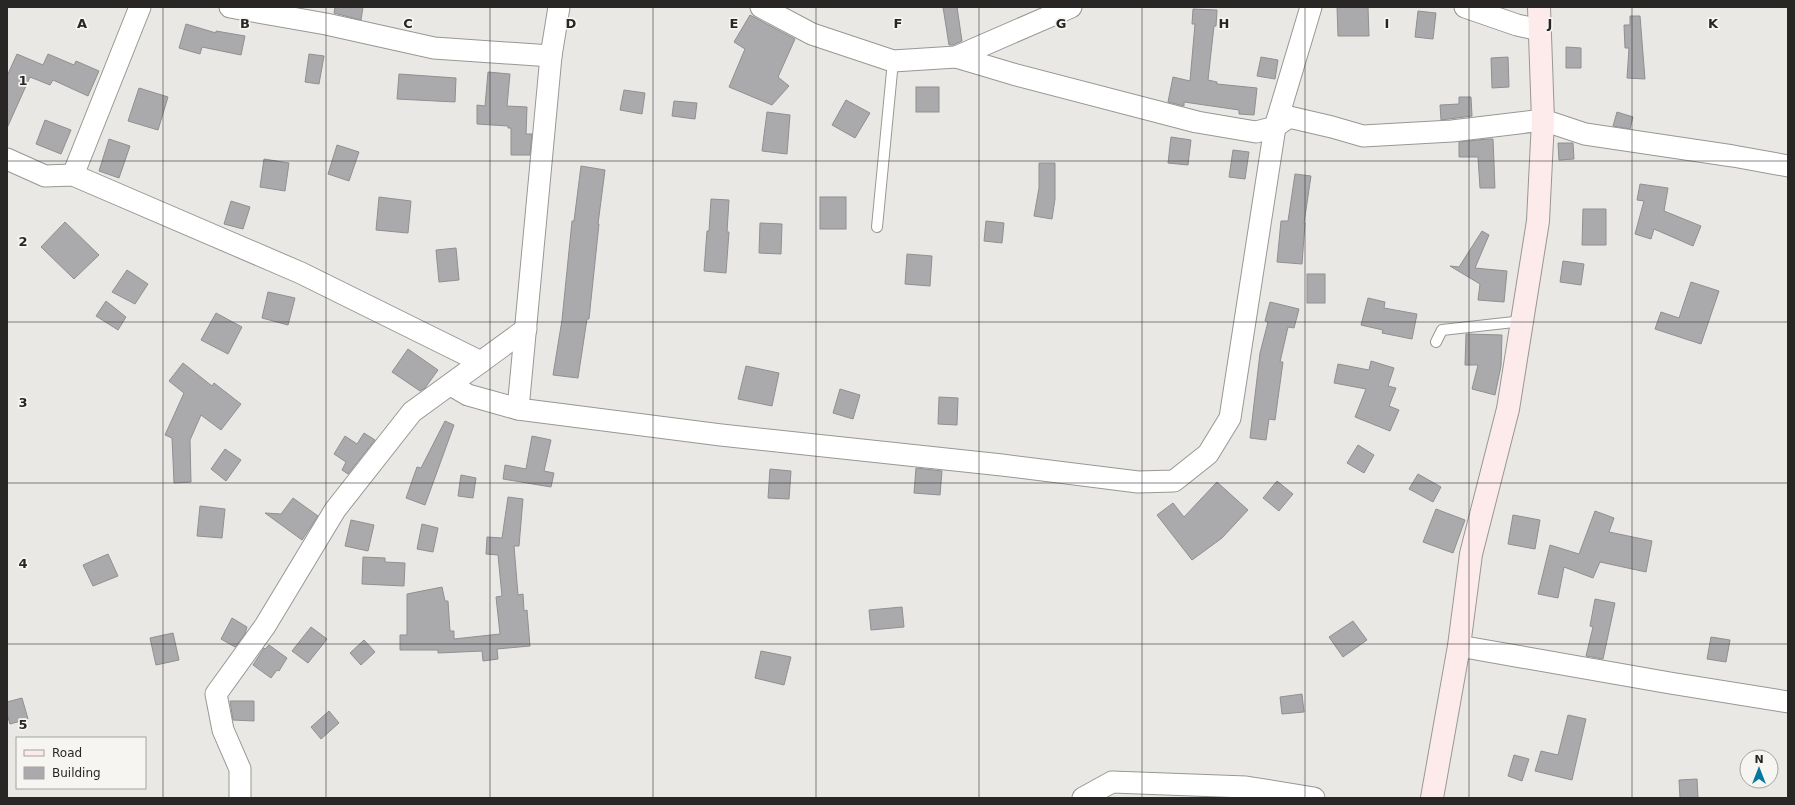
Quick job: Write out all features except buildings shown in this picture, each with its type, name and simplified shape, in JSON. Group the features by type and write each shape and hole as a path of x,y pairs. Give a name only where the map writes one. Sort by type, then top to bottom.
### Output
{"main road":[{"path":"1432,798 1459,646 1471,554 1508,409 1538,221 1543,120 1539,7"}],"street":[{"path":"73,175 140,7"},
{"path":"230,7 326,24 434,48 551,56"},
{"path":"518,409 551,56 560,7"},
{"path":"761,7 812,34 893,61 956,57 1071,7"},
{"path":"451,385 468,395 518,409 721,435 1002,465 1138,482 1174,480 1208,454 1230,418 1275,127 1311,7"},
{"path":"1465,7 1517,25 1540,30"},
{"path":"956,57 1013,74 1197,122 1256,132 1275,127 1288,117 1332,127 1362,136 1452,131 1543,120 1585,134 1733,156 1788,166"},
{"path":"7,159 45,176 73,175 301,273 481,362"},
{"path":"240,798 240,769 223,730 216,694 265,626 335,510 412,412 526,330"},
{"path":"1459,646 1788,702"},
{"path":"1083,798 1112,782 1246,787 1314,798"}],"lane":[{"path":"876,227 893,61"},
{"path":"1436,342 1442,330 1523,321"}]}
